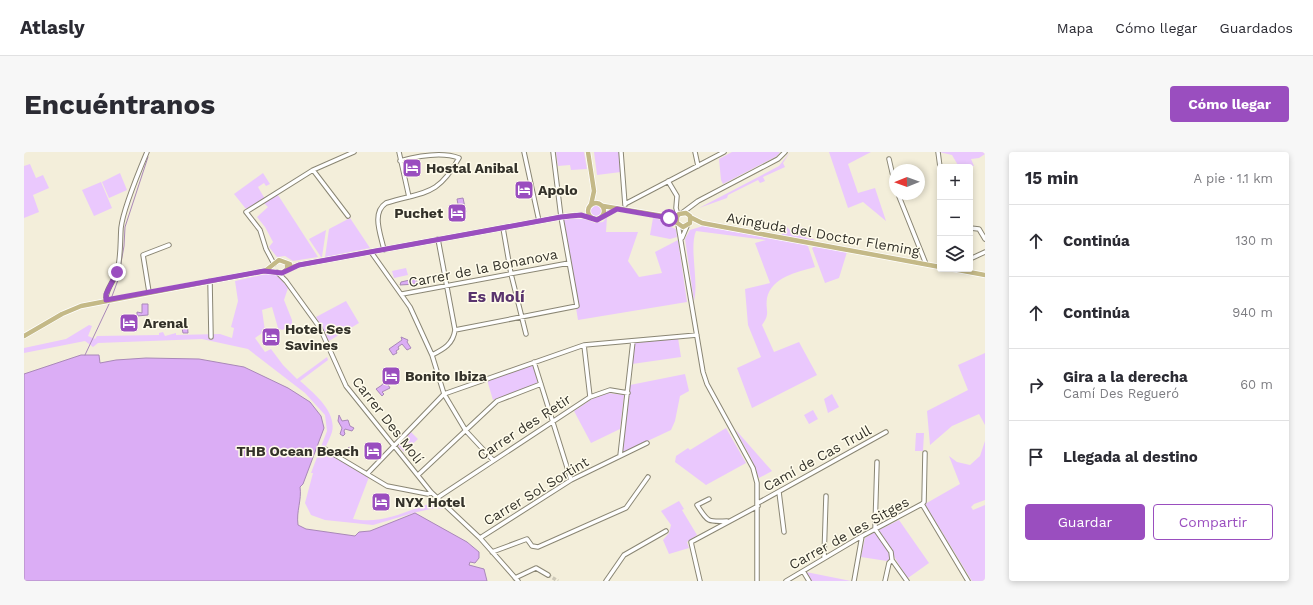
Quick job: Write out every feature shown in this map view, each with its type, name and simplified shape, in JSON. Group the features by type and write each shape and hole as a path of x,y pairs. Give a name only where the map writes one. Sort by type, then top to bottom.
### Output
{"main road":[{"path":"588,152 594,191 605,211 604,216"},
{"path":"590,216 588,211 594,191"},
{"path":"575,215 595,203 617,209 669,218 683,227 688,225 690,216"},
{"path":"24,336 70,310 109,299 264,271 282,273 299,265 561,217 575,215 590,216 597,220 617,209"},
{"path":"669,218 680,214"},
{"path":"678,224 680,214"},
{"name":"Avinguda del Doctor Fleming","path":"680,214 690,216 702,223"},
{"name":"Avinguda del Doctor Fleming","path":"688,225 702,223 937,266"},
{"path":"264,271 279,260 284,261 287,264 299,265"},
{"path":"274,264 277,272"},
{"path":"286,270 287,264"},
{"path":"970,272 985,275"}],"street":[{"path":"109,299 106,294 117,272 121,244 121,228 147,152"},
{"path":"274,264 266,249 260,230 246,212 313,170 354,152"},
{"path":"399,152 409,197"},
{"path":"524,152 539,221"},
{"path":"455,330 577,306 561,217 553,152"},
{"path":"621,152 625,204 624,210"},
{"path":"695,152 698,166"},
{"path":"625,204 724,152"},
{"path":"668,182 677,196 676,208 680,214 692,205 778,159 785,152"},
{"path":"938,152 940,164"},
{"path":"384,250 377,214 380,206 386,203 424,194 438,186 451,173 460,158 449,153 432,153 400,161"},
{"path":"889,158 890,164"},
{"path":"313,170 348,216"},
{"path":"900,200 926,264"},
{"path":"690,216 692,205"},
{"path":"678,224 682,239 706,384 754,468 758,483 757,581"},
{"path":"682,239 688,225"},
{"path":"503,228 526,334"},
{"path":"973,228 979,229 985,239"},
{"path":"432,355 442,351 452,342 455,330 438,239"},
{"path":"148,292 143,256 168,245"},
{"path":"371,252 402,294 432,355 444,394 466,432 493,460"},
{"path":"973,258 985,252"},
{"path":"270,256 279,260"},
{"name":"Carrer de la Bonanova","path":"402,294 569,263"},
{"path":"286,270 286,281"},
{"name":"Carrer Des Molí","path":"277,272 286,281 320,328 346,386 431,492 480,538 518,581"},
{"path":"210,281 211,337"},
{"path":"367,474 444,394 584,345 697,335"},
{"path":"620,456 633,341"},
{"path":"584,345 590,397"},
{"path":"534,362 571,480"},
{"path":"418,475 466,432 497,401 541,384"},
{"name":"Carrer des Retir","path":"437,498 590,397 610,390 628,393"},
{"name":"Camí de Cas Trull","path":"700,581 691,542 694,539 758,505 886,432"},
{"name":"Carrer Sol Sortint","path":"480,538 571,480 647,443"},
{"path":"325,449 387,486 428,494 431,492"},
{"path":"925,453 924,502 922,504 968,581"},
{"path":"877,462 875,529 891,552 892,560 907,581"},
{"path":"492,552 527,539 532,546 538,547 626,508 648,477"},
{"path":"779,492 784,532"},
{"path":"824,558 826,496"},
{"path":"708,499 697,505 707,520 729,521"},
{"name":"Carrer de les Sitges","path":"786,581 862,536 922,504"},
{"path":"606,581 624,555 666,531"},
{"path":"854,581 862,536"},
{"path":"886,581 889,563 892,560"},
{"path":"515,578 536,568 548,575"},
{"path":"803,571 809,581"}],"shaded area":[{"path":"556,152 584,152 587,169 571,170 570,165 558,166"},
{"path":"594,152 619,152 621,172 597,175"},
{"path":"732,152 780,152 777,156 723,184 721,180 719,159"},
{"path":"790,152 783,163 785,167 763,177 765,181 760,183 758,180 728,195 727,198 699,208 779,166"},
{"path":"829,152 871,152 848,164 858,193 875,188 886,221 863,202 848,208"},
{"path":"939,152 985,152 985,154 979,158 971,159 974,166 973,164 957,164 952,155"},
{"path":"30,164 36,178 43,175 49,188 33,195 39,212 24,218 24,166"},
{"path":"120,173 127,190 109,198 102,182"},
{"path":"263,173 270,184 266,186 264,183 258,187 265,199 246,209 234,194"},
{"path":"101,182 112,208 94,216 82,190"},
{"path":"278,195 318,257 293,261 285,256 277,257 269,247 273,242 265,227 257,217 268,207 263,202"},
{"path":"463,198 466,212 457,213 456,211 459,210 457,199"},
{"path":"597,204 602,206 604,211 602,216 597,218 592,216 590,211 592,206"},
{"path":"607,217 606,232 638,232 628,261 639,277 662,273 655,252 678,240 687,302 578,320 576,308 579,307 562,220 582,218 595,223 603,222"},
{"path":"350,218 370,248 325,257 329,229"},
{"path":"653,218 670,222 671,227 676,229 677,237 670,239 650,235"},
{"path":"703,226 805,244 808,246 815,267 786,276 774,285 767,298 767,315 762,325 774,352 799,342 817,375 752,408 737,368 761,357 748,325 745,289 770,283 755,243 766,240 696,231 693,246 695,284 694,301 685,239 690,230"},
{"path":"786,226 791,231 802,227 806,238 814,239 813,241 781,236"},
{"path":"326,230 322,257 321,257 309,239"},
{"path":"815,246 847,252 839,278 825,283 812,248"},
{"path":"406,268 408,275 394,278 392,271"},
{"path":"271,273 279,277 288,288 284,300 292,320 292,325 282,330 278,328 272,307 262,310 265,331 255,338 265,352 271,349 283,365 297,379 327,357 328,360 300,381 318,397 328,410 331,417 333,425 332,432 324,450 369,477 353,519 373,520 391,517 429,504 430,497 443,509 435,508 417,512 373,525 325,520 311,515 305,503 313,473 311,473 327,431 325,415 305,393 248,349 202,339 98,343 93,347 85,341 24,353 24,348 66,339 89,325 92,326 88,336 95,339 97,336 159,335 159,333 163,332 165,336 176,333 176,335 220,334 232,338 234,328 231,327 238,301 235,281"},
{"path":"414,279 417,281 416,284 400,285 401,282"},
{"path":"346,301 359,323 329,341 316,317"},
{"path":"142,304 148,304 148,315 137,316 137,312 142,313"},
{"path":"187,320 188,333 183,333 182,328 179,327 177,322"},
{"path":"401,337 408,340 407,342 411,348 407,350 402,344 398,347 399,349 396,351 397,353 393,355 389,349 402,340"},
{"path":"678,338 681,357 632,364 634,343"},
{"path":"985,353 985,425 979,414 952,426 930,445 927,411 968,390 958,365"},
{"path":"81,355 99,355 100,363 116,360 146,358 199,359 244,367 288,388 310,402 321,416 324,428 303,484 300,487 298,525 306,529 355,536 359,532 370,531 415,513 467,542 479,552 479,558 475,563 470,562 469,565 484,569 487,581 24,581 24,374"},
{"path":"533,364 538,384 493,400 487,380"},
{"path":"685,374 689,391 680,396 675,421 671,430 624,452 621,452 630,385"},
{"path":"385,380 390,388 382,392 384,394 382,396 376,389 382,385"},
{"path":"608,393 624,395 620,429 591,443 574,411 592,399"},
{"path":"832,394 839,407 828,413 824,399"},
{"path":"813,410 818,419 809,424 804,415"},
{"path":"339,415 342,421 348,420 350,426 354,428 352,431 345,429 345,434 343,436 340,434 342,428 338,421"},
{"path":"726,428 746,463 706,485 675,462 676,456 688,448 690,450"},
{"path":"735,429 772,471 759,478 751,458"},
{"path":"411,432 418,439 404,452 398,446"},
{"path":"916,433 924,433 923,451 915,451"},
{"path":"985,441 985,500 974,504 971,507 973,510 985,505 985,581 972,581 925,504 960,484 949,456 957,462 970,465 980,456"},
{"path":"352,446 354,455 348,456 348,448"},
{"path":"679,501 684,509 682,510 697,535 687,542 689,548 669,554 663,540 669,533 671,525 661,511"},
{"path":"899,520 929,563 908,578 879,530"},
{"path":"875,532 890,553 891,557 887,561 861,557 865,538"},
{"path":"806,572 851,581 811,581"}],"waterway":[{"path":"111,299 118,280 124,246 125,227 148,157"},
{"path":"85,355 110,302"}],"tunnel":[{"path":"548,575 558,581"}],"place":[{"name":"Hostal Anibal","path":"412,168"},
{"name":"Apolo","path":"524,190"},
{"name":"Puchet","path":"457,213"},
{"name":"Arenal","path":"129,323"},
{"name":"Hotel Ses Savines","path":"271,337"},
{"name":"Bonito Ibiza","path":"391,376"},
{"name":"THB Ocean Beach","path":"373,451"},
{"name":"NYX Hotel","path":"381,502"}],"district":[{"name":"Es Molí","path":"496,296"}],"route":[{"path":"117,272 106,294 106,300 264,271 276,271 282,273 289,268 299,265 561,217 581,215 590,216 597,220 609,212 617,209 669,218"}]}
